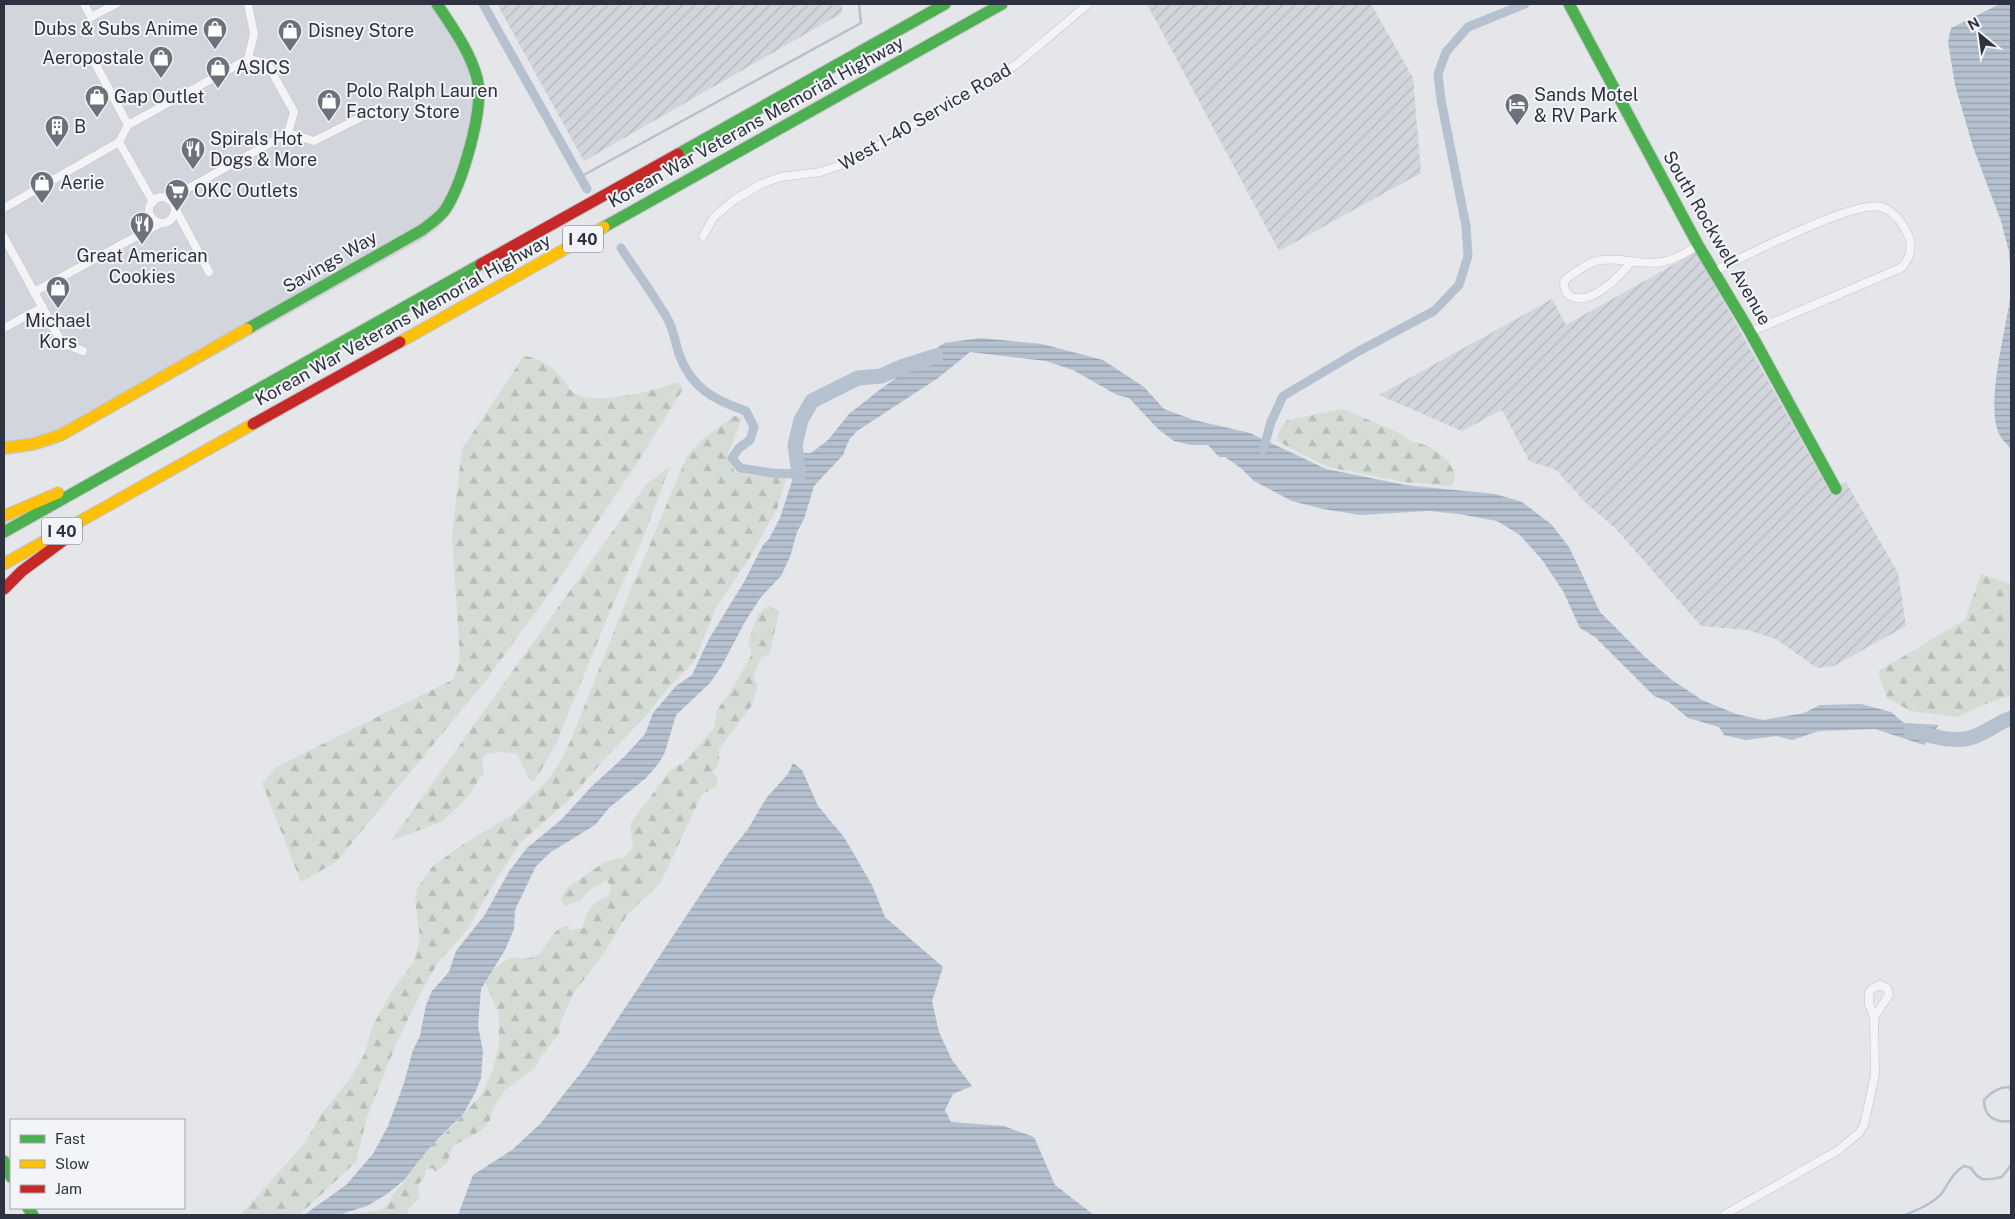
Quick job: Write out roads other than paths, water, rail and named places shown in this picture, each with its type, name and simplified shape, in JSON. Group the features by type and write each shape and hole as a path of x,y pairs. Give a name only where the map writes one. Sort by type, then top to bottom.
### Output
{"main road":[{"name":"Savings Way","path":"4,448 33,444 69,430 422,230 436,220 453,196 459,180 476,116 479,94 476,76 469,60 437,4"},
{"name":"Korean War Veterans Memorial Highway","path":"4,532 945,4"},
{"name":"Korean War Veterans Memorial Highway","path":"4,564 1002,4"},
{"name":"South Rockwell Avenue","path":"1569,4 1698,245 1750,332 1836,488"},
{"path":"4,516 115,470"},
{"path":"4,589 22,571 120,498"},
{"path":"4,1161 10,1175"}],"street":[{"path":"84,4 91,17 116,4"},
{"path":"248,4 254,34 248,59"},
{"name":"West I-40 Service Road","path":"703,236 714,218 734,200 761,184 782,177 820,172 850,162 995,78 1017,64 1088,4"},
{"path":"4,208 118,142 128,125 248,59 267,63 294,112 288,133 169,199 160,198 153,202"},
{"path":"96,65 128,125"},
{"path":"288,133 314,141 377,109"},
{"path":"118,142 153,202 150,214 154,220 161,223"},
{"path":"169,199 208,272"},
{"path":"1714,271 1834,216 1864,206 1883,207 1900,220 1910,242 1910,253 1907,262 1900,268 1750,332"},
{"path":"34,292 161,223 171,220 174,217 175,208"},
{"path":"4,237 62,343 83,351"},
{"path":"1632,261 1610,283 1584,299 1577,299 1568,294 1564,288 1564,282 1567,278 1599,260 1632,261 1652,263 1664,262 1678,257 1698,245"},
{"path":"4,328 43,307"},
{"path":"1724,1215 1837,1151 1859,1133 1864,1125 1875,1076 1874,1017"}],"water":[{"path":"2000,4 2011,4 2011,278 2009,252 2001,221 1973,147 1955,85 1948,42 1951,28"},
{"path":"2011,291 2011,449 1999,434 1995,420 1994,403 1998,364"},
{"path":"981,338 1042,344 1103,360 1144,387 1164,409 1194,420 1250,433 1326,469 1405,485 1495,494 1522,502 1551,524 1569,547 1600,612 1644,656 1672,680 1702,700 1736,714 1763,720 1804,713 1820,705 1861,704 1891,712 1904,723 1939,725 1924,745 1875,729 1819,731 1792,740 1776,736 1746,740 1724,735 1719,727 1688,718 1669,702 1654,696 1595,637 1580,628 1563,591 1543,561 1520,535 1497,521 1429,511 1360,515 1323,509 1292,501 1254,481 1242,469 1225,457 1219,457 1208,445 1191,445 1174,441 1158,429 1129,398 1117,395 1073,370 1046,361 970,352 938,378 857,431 849,440 843,455 814,486 804,519 797,532 790,557 781,576 761,597 710,683 676,715 665,752 659,763 646,778 610,807 595,825 551,852 536,866 515,910 514,929 505,950 481,989 478,1026 483,1051 481,1078 464,1113 429,1148 403,1181 387,1194 367,1206 338,1215 304,1215 346,1185 373,1154 388,1126 404,1083 413,1050 420,1036 426,1005 432,991 449,972 456,951 484,916 510,870 527,848 562,819 592,786 624,757 645,734 653,713 676,686 692,675 709,639 780,518 792,481 791,453 811,453 828,440 849,414 944,343"},
{"path":"793,763 802,770 818,806 844,837 872,885 885,917 943,967 932,1001 939,1032 952,1060 972,1086 953,1094 945,1110 951,1122 1004,1126 1034,1137 1055,1185 1094,1215 458,1215 473,1175 512,1150 541,1123 587,1065 727,855 748,829 767,797 788,774"}],"waterway":[{"path":"483,4 587,189"},
{"path":"580,177 861,23 859,4"},
{"path":"1263,450 1271,422 1283,396 1359,351 1434,311 1459,285 1468,256 1466,226 1441,100 1438,74 1446,52 1468,27 1525,4"},
{"path":"621,248 667,318 679,354 690,376 714,397 746,411 754,427 750,440 739,448 732,458 740,468 772,473 799,474"},
{"path":"799,474 795,445 801,420 812,401 858,378 881,376 904,366 936,356"},
{"path":"1911,731 1942,738 1966,739 2011,718"},
{"path":"2011,1090 2009,1087 1998,1089 1984,1100 1986,1111 1991,1118 2000,1121 2011,1121"},
{"path":"1905,1215 1939,1197 1954,1175 1964,1166 1971,1168 1977,1176 1988,1179 2002,1177 2011,1165"}],"place":[{"name":"Dubs & Subs Anime","path":"215,50"},
{"name":"Disney Store","path":"290,52"},
{"name":"Aeropostale","path":"161,79"},
{"name":"ASICS","path":"218,89"},
{"name":"Gap Outlet","path":"97,118"},
{"name":"Polo Ralph Lauren Factory Store","path":"329,122"},
{"name":"Sands Motel & RV Park","path":"1517,126"},
{"name":"B","path":"57,148"},
{"name":"Spirals Hot Dogs & More","path":"193,170"},
{"name":"Aerie","path":"42,204"},
{"name":"OKC Outlets","path":"177,212"},
{"name":"Great American Cookies","path":"142,245"},
{"name":"Michael Kors","path":"58,309"}]}
